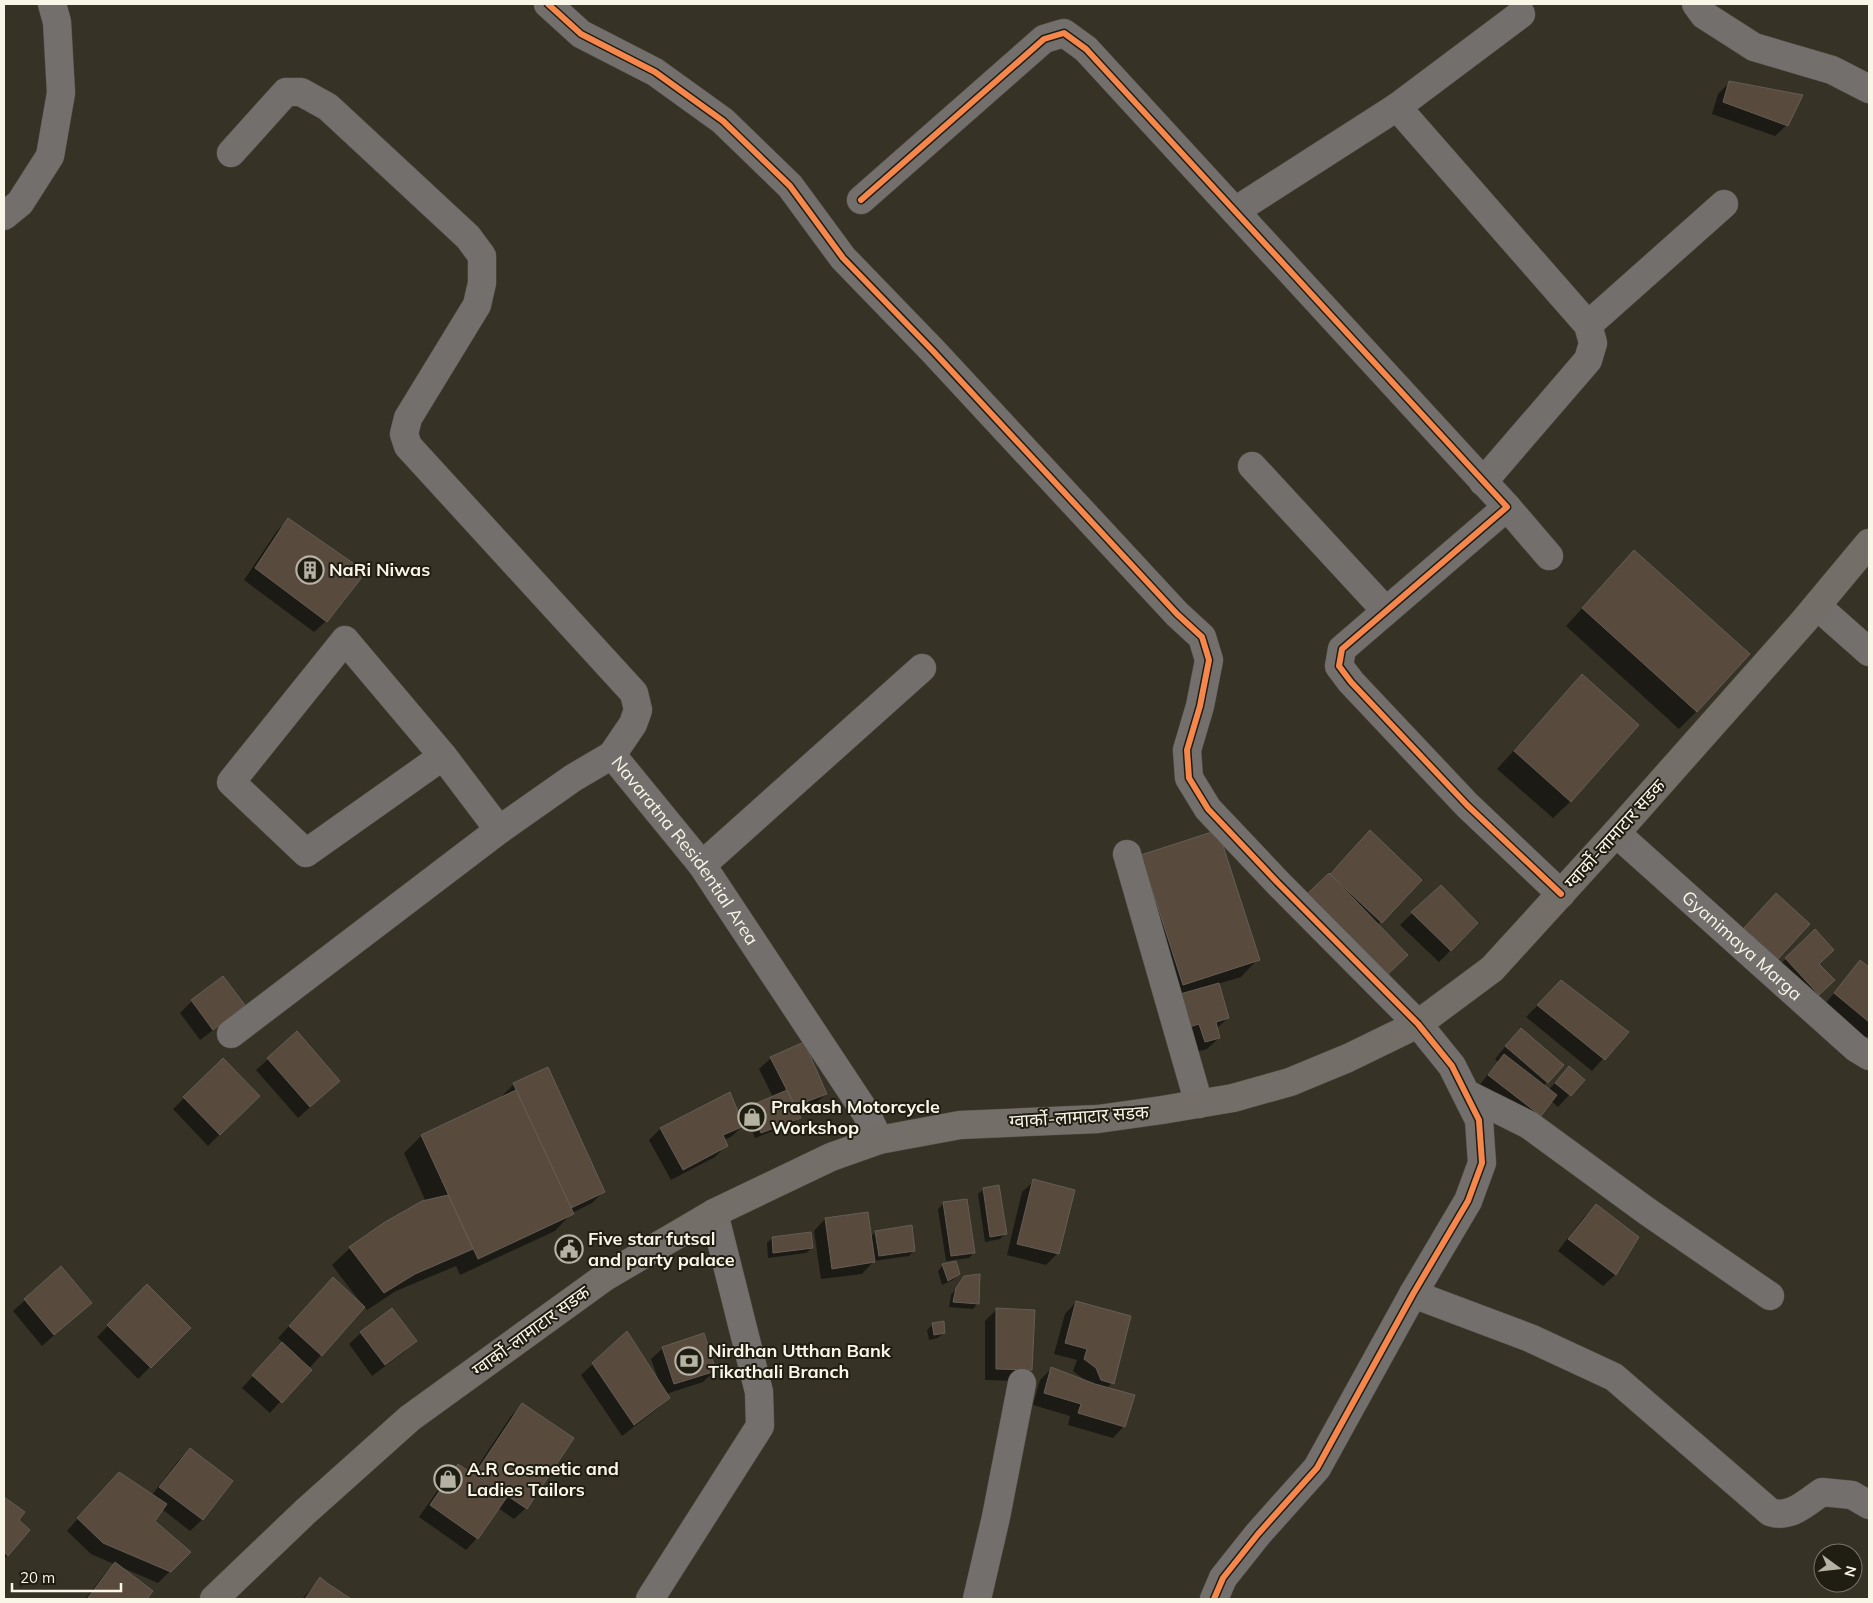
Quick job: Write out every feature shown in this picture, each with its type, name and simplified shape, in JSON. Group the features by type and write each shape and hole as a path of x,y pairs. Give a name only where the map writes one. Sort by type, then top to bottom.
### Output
{"main road":[{"name":"ग्वार्को-लामाटार सडक","path":"214,1599 305,1512 410,1418 605,1277 714,1213 831,1157 879,1140 960,1125 1098,1119 1233,1098 1290,1082 1348,1058 1418,1024 1492,969 1616,833 1817,606 1869,543"}],"street":[{"path":"4,216 20,203 50,156 61,93 57,22 52,4"},
{"path":"548,4 581,34 655,72 723,121 790,186 842,258 933,351 1177,614 1202,637 1209,660 1200,706 1187,750 1189,778 1208,809 1278,883 1418,1024 1452,1066 1480,1120 1482,1163 1468,1201 1413,1294 1317,1468 1258,1534 1223,1578 1214,1599"},
{"path":"1696,4 1704,14 1754,47 1832,70 1869,89"},
{"path":"1235,211 1398,107 1521,14"},
{"path":"861,200 1044,39 1064,33 1086,49 1507,507 1549,556"},
{"path":"230,153 286,92 301,92 328,107 468,237 482,256 482,283 477,305 408,418 404,434 408,446 634,693 638,710 633,724 612,755"},
{"path":"1398,107 1588,325 1593,343 1588,360 1484,482"},
{"path":"1588,325 1724,204"},
{"path":"1252,466 1386,612"},
{"path":"1507,507 1342,649 1339,666 1351,682 1467,805 1561,894"},
{"path":"1817,606 1869,652"},
{"path":"443,756 306,853 231,782 344,640 443,756 498,830"},
{"path":"702,865 922,668"},
{"name":"Navaratna Residential Area","path":"232,1034 498,830 573,778 612,755 702,865 866,1113 879,1140"},
{"name":"Gyanimaya Marga","path":"1616,833 1849,1041 1869,1056"},
{"path":"1127,854 1199,1104"},
{"path":"1467,1094 1529,1125 1648,1212 1770,1296"},
{"path":"651,1599 760,1426 759,1392 714,1213"},
{"path":"1413,1294 1530,1338 1614,1377 1685,1436 1770,1512 1780,1515 1794,1511 1822,1492 1852,1495 1869,1504"},
{"path":"977,1599 996,1517 1022,1383"}],"building":[{"path":"1729,81 1803,95 1788,126 1723,102"},
{"name":"NaRi Niwas","path":"288,518 366,572 327,622 255,568"},
{"path":"1634,550 1750,654 1697,712 1582,608"},
{"path":"1582,674 1639,725 1571,802 1514,751"},
{"path":"1218,830 1260,960 1183,985 1141,855"},
{"path":"1370,830 1422,880 1382,923 1330,874"},
{"path":"1329,873 1408,955 1384,978 1305,896"},
{"path":"1441,885 1478,923 1451,951 1411,912"},
{"path":"1776,893 1810,924 1778,959 1744,928"},
{"path":"1815,929 1834,950 1819,964 1835,980 1819,995 1785,958"},
{"path":"1860,960 1869,967 1869,1022 1834,993"},
{"path":"223,976 245,1005 213,1030 191,1000"},
{"path":"1561,980 1629,1032 1605,1060 1537,1005"},
{"path":"1219,983 1229,1018 1216,1022 1220,1038 1205,1042 1199,1024 1183,1029 1173,996"},
{"path":"1521,1028 1564,1065 1548,1083 1505,1046"},
{"path":"297,1031 340,1081 310,1107 267,1058"},
{"path":"804,1042 827,1094 795,1106 770,1057"},
{"path":"1504,1054 1557,1095 1541,1116 1488,1075"},
{"path":"223,1058 260,1096 220,1135 183,1097"},
{"path":"1569,1066 1585,1080 1571,1096 1555,1083"},
{"path":"548,1067 605,1192 571,1208 513,1083"},
{"path":"516,1090 574,1214 478,1259 421,1135"},
{"path":"787,1090 801,1118 761,1133 750,1106"},
{"path":"730,1092 744,1126 723,1135 728,1146 683,1170 660,1128"},
{"path":"1033,1179 1075,1190 1059,1254 1017,1244"},
{"path":"999,1185 1007,1234 990,1237 983,1188"},
{"path":"448,1195 473,1249 415,1274 384,1293 349,1247 385,1222 422,1201"},
{"path":"967,1199 975,1253 951,1256 943,1202"},
{"path":"1596,1204 1639,1237 1616,1275 1568,1239"},
{"path":"868,1212 875,1262 832,1269 825,1218"},
{"path":"912,1225 915,1251 879,1256 875,1231"},
{"path":"811,1232 813,1248 773,1253 772,1237"},
{"path":"956,1261 960,1274 948,1281 942,1264"},
{"path":"61,1266 92,1303 54,1335 24,1299"},
{"path":"980,1274 979,1304 953,1302 956,1288 964,1276"},
{"path":"333,1277 365,1307 322,1356 289,1326"},
{"path":"147,1284 191,1328 151,1368 107,1325"},
{"path":"1076,1301 1131,1316 1114,1384 1101,1380 1096,1368 1084,1359 1087,1349 1065,1343"},
{"path":"392,1308 417,1341 385,1365 360,1332"},
{"path":"996,1308 1035,1310 1032,1370 996,1369"},
{"path":"944,1321 945,1333 934,1335 932,1323"},
{"path":"627,1331 670,1398 634,1425 592,1363"},
{"path":"704,1333 716,1371 674,1384 662,1347"},
{"path":"282,1342 312,1370 282,1403 252,1375"},
{"path":"1051,1367 1095,1384 1135,1395 1125,1427 1078,1413 1081,1404 1044,1393"},
{"path":"522,1403 574,1438 527,1509 475,1474"},
{"path":"190,1448 233,1481 203,1520 159,1487"},
{"path":"458,1464 507,1497 478,1539 430,1505"},
{"path":"119,1472 167,1504 155,1521 191,1552 171,1572 103,1543 77,1518"},
{"path":"4,1497 25,1512 19,1520 30,1530 8,1556 4,1552"},
{"path":"115,1562 153,1591 147,1599 87,1599"},
{"path":"320,1577 327,1583 351,1599 305,1599"}],"cycle path":[{"path":"548,4 581,34 655,72 723,121 790,186 843,258 933,351 1177,614 1202,637 1209,660 1200,706 1187,750 1189,778 1208,809 1278,883 1418,1024 1452,1066 1479,1120 1482,1163 1468,1201 1413,1294 1317,1468 1258,1534 1223,1578 1214,1599"},
{"path":"861,200 1044,39 1064,33 1086,49 1507,507 1342,649 1339,666 1351,682 1467,805 1561,894"}],"place":[{"name":"NaRi Niwas","path":"310,570"},
{"name":"Prakash Motorcycle Workshop","path":"752,1117"},
{"name":"Five star futsal and party palace","path":"569,1249"},
{"name":"Nirdhan Utthan Bank Tikathali Branch","path":"689,1361"},
{"name":"A.R Cosmetic and Ladies Tailors","path":"448,1479"}]}
